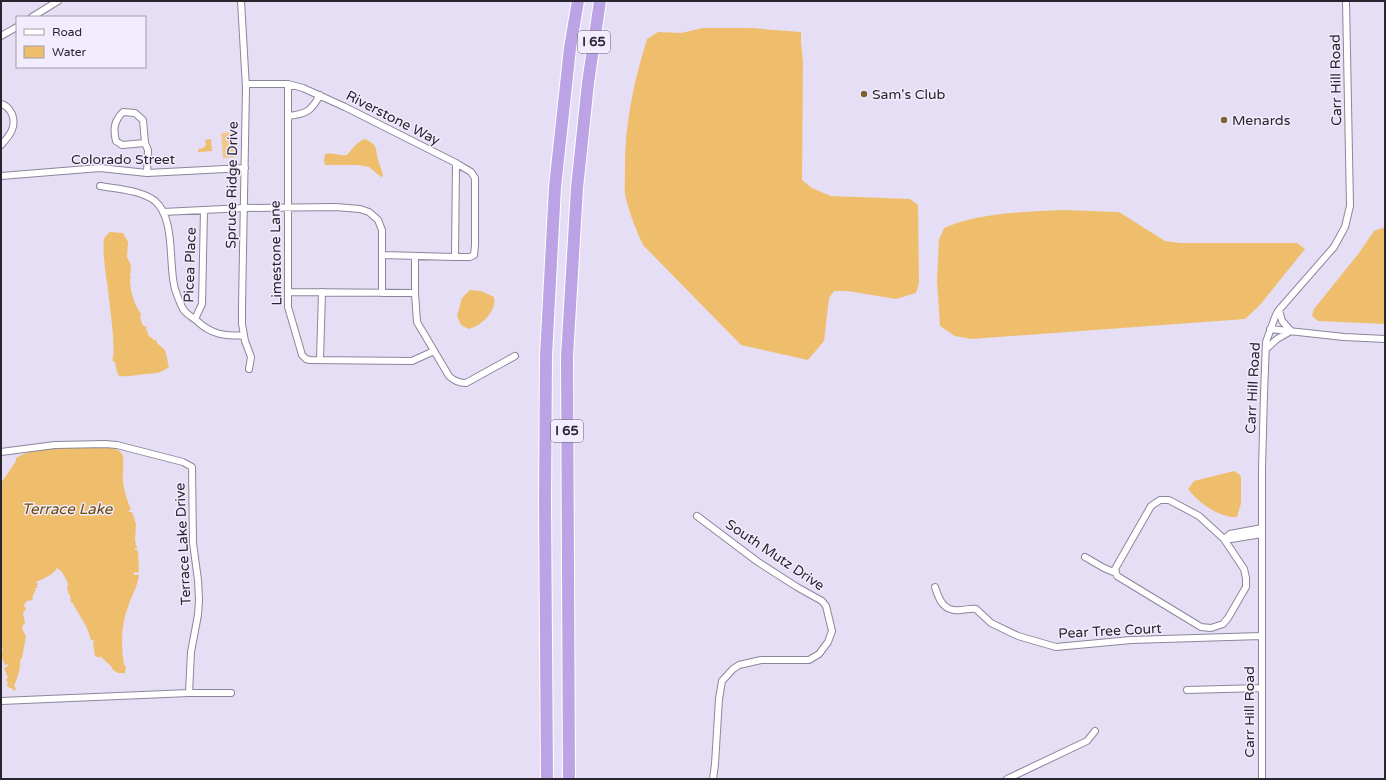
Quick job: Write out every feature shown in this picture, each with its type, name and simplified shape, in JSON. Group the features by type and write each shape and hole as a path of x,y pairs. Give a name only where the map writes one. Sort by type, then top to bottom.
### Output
{"highway":[{"path":"570,48 571,1"},
{"name":"I 65","path":"547,779 545,501 546,356 555,187 570,48 578,1"},
{"name":"I 65","path":"569,779 568,357 577,188 588,83 600,1"},
{"path":"588,83 594,69 608,1"}],"street":[{"path":"34,16 58,1"},
{"name":"Spruce Ridge Drive","path":"241,1 246,84 242,306 244,335 251,357 249,368"},
{"name":"Carr Hill Road","path":"1262,779 1262,469 1266,342 1278,310 1334,247 1345,227 1350,206 1346,1"},
{"path":"1,36 16,27"},
{"name":"Riverstone Way","path":"246,84 288,84 303,88 320,95 456,163 471,172 475,178 474,254 470,257 455,257"},
{"name":"Limestone Lane","path":"288,84 287,208 289,312 302,355 310,360 412,361 434,351"},
{"path":"288,116 308,112 314,106 320,95"},
{"path":"1,104 11,111 14,121 12,132 1,145"},
{"path":"145,143 122,145 116,141 113,130 116,118 123,112 135,112 143,120 145,143 148,150 147,174"},
{"path":"382,255 455,257 456,163"},
{"name":"Colorado Street","path":"1,176 100,168 147,174 245,168"},
{"path":"100,186 142,194 156,202 163,212 168,228 175,289 184,310 205,329 219,335 244,335"},
{"path":"163,212 244,208 335,207 360,209 375,216 382,230 382,293"},
{"name":"Picea Place","path":"195,320 202,304 204,210"},
{"path":"415,256 417,322 449,376 460,383 466,383 515,356"},
{"path":"288,292 415,293"},
{"path":"320,360 322,292"},
{"path":"1278,310 1282,321 1291,331"},
{"path":"1270,329 1344,337 1385,339"},
{"path":"1266,349 1277,339 1291,331"},
{"name":"Terrace Lake Drive","path":"1,452 55,445 117,445 183,462 192,467 193,542 199,600 198,615 191,652 189,693"},
{"path":"1085,557 1104,568 1116,572 1118,576 1130,584 1201,627 1211,628 1223,624 1246,587 1244,569 1224,539 1199,516 1169,500 1160,500 1151,506 1115,569 1116,572"},
{"name":"South Mutz Drive","path":"697,516 758,562 797,587 822,600 826,606 832,630 828,642 819,654 809,660 761,660 739,665 722,681 719,699 713,779"},
{"path":"1224,539 1230,534 1262,531"},
{"name":"Pear Tree Court","path":"935,587 940,600 955,611 976,609 991,622 1018,636 1056,647 1131,640 1261,636"},
{"path":"1187,690 1261,688"},
{"path":"1,701 189,693 231,693"},
{"path":"1007,779 1087,741 1095,731"}],"shaded area":[{"path":"234,132 236,157 223,158 221,133"}],"water":[{"path":"703,28 751,28 801,32 803,63 802,180 812,188 831,196 910,199 918,205 919,283 916,293 896,299 848,291 834,291 829,298 824,341 808,360 741,345 643,245 629,211 625,196 626,140 630,106 647,39 658,32 681,33"},
{"path":"211,139 212,151 198,152 198,149 203,148 206,145 205,140"},
{"path":"365,139 376,148 383,176 381,177 369,167 358,165 325,165 325,154 330,153 347,155 358,143"},
{"path":"1063,210 1119,212 1165,241 1180,243 1297,243 1305,249 1260,305 1245,319 971,339 955,336 940,326 937,280 939,240 944,228 987,216 1018,212"},
{"path":"1385,227 1385,324 1318,321 1312,316 1314,309 1359,253 1374,231"},
{"path":"110,232 123,233 128,242 127,257 131,265 130,277 132,277 130,279 134,302 141,314 142,324 145,327 147,325 146,329 148,335 156,340 157,343 165,350 169,367 160,372 119,376 115,362 112,360 114,348 105,271 104,248 104,239"},
{"path":"470,290 481,291 494,297 494,302 488,317 469,329 461,325 457,316 462,298"},
{"name":"Terrace Lake","path":"100,447 115,449 123,456 123,485 131,509 128,512 132,512 136,524 135,540 137,549 135,548 135,550 138,552 139,571 138,573 134,572 134,575 139,575 123,628 122,651 124,665 126,666 125,673 118,673 113,670 111,666 100,656 100,658 95,656 93,643 95,641 91,640 87,628 72,602 71,603 66,578 57,568 50,575 36,582 38,585 36,586 38,587 35,588 36,591 32,598 33,600 27,601 24,605 26,609 23,613 25,623 22,629 26,636 22,658 20,660 19,672 14,685 16,689 14,691 8,687 8,682 5,680 8,678 4,668 7,667 8,664 5,665 1,655 3,648 1,645 1,483 16,461 16,458 25,454 46,449"},
{"path":"1234,471 1241,477 1241,503 1237,517 1223,515 1210,509 1188,489 1194,481"}],"place":[{"name":"Sam's Club","path":"864,94"},
{"name":"Menards","path":"1224,120"}]}
